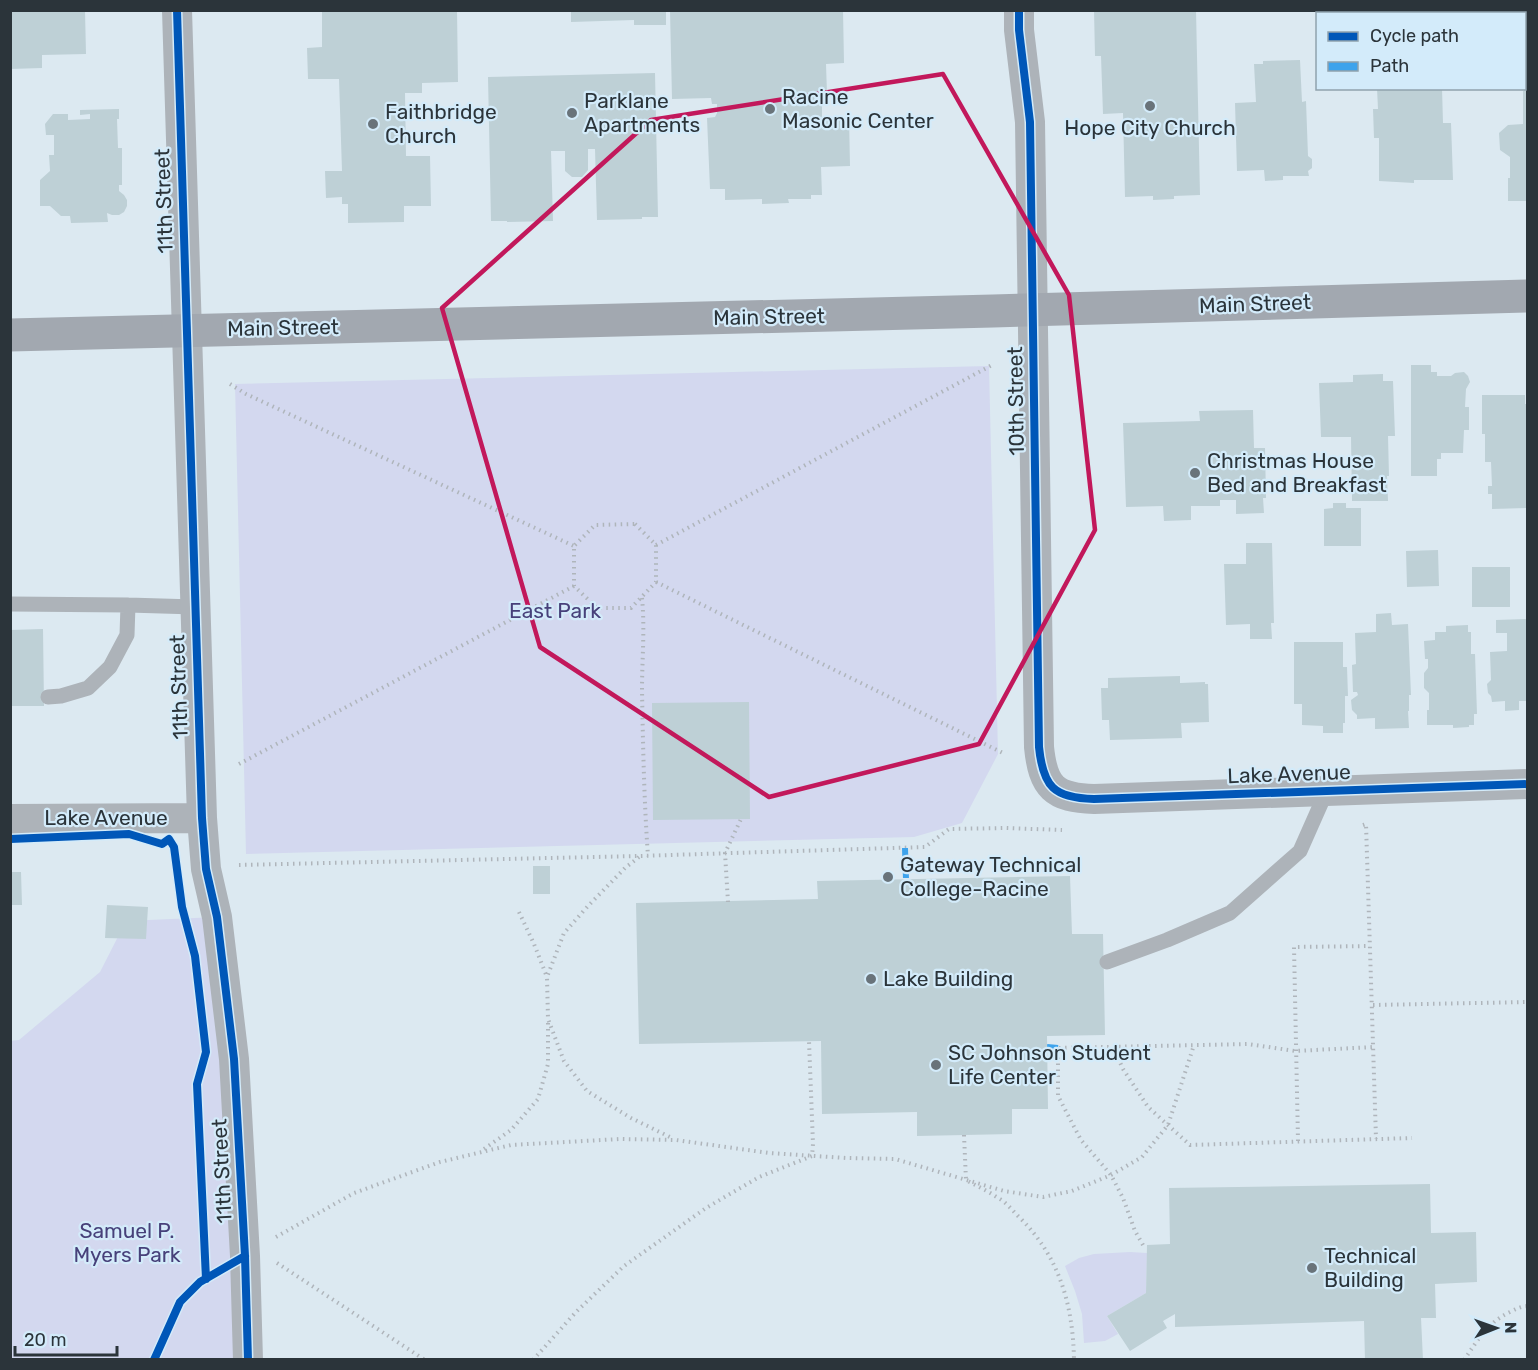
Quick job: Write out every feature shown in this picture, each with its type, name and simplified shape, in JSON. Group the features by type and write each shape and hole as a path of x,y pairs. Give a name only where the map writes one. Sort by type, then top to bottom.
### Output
{"main road":[{"name":"Main Street","path":"10,335 1527,296"}],"street":[{"name":"11th Street","path":"177,10 202,818 206,869 217,917 234,1059 245,1256 248,1359"},
{"name":"10th Street","path":"1019,10 1019,30 1030,122 1039,747 1041,768 1054,788"},
{"name":"Lake Avenue","path":"1054,788 1067,797 1094,799 1527,784"},
{"name":"Lake Avenue","path":"10,819 202,818"}],"lane":[{"path":"10,604 195,607"},
{"path":"48,697 61,696 88,688 110,667 127,635 128,605"},
{"path":"1107,962 1230,913 1300,851 1327,790"}],"path":[{"path":"656,545 994,364"},
{"path":"230,384 246,394 574,546"},
{"path":"634,524 656,545 656,582 631,608 597,608 574,586 574,546 595,525 634,524"},
{"path":"656,582 1003,753"},
{"path":"239,764 574,586"},
{"path":"642,597 644,619 642,688 648,856"},
{"path":"728,902 725,853 741,819"},
{"path":"1311,826 1366,824 1376,1139"},
{"path":"206,869 229,865 648,856 925,847 949,829 1072,830"},
{"path":"547,977 564,933 617,876 639,856"},
{"path":"480,1152 511,1130 538,1099 548,1064 547,977 519,912"},
{"path":"1298,1141 1294,947 1371,946"},
{"path":"1373,1005 1527,1002"},
{"path":"548,1019 564,1061 587,1091 631,1118 675,1140"},
{"path":"809,1041 812,1156"},
{"path":"1143,1245 1111,1175 1081,1140 1058,1096 1058,1048 1248,1044 1295,1051 1374,1047"},
{"path":"245,1256 354,1193 440,1162 511,1144 620,1139 675,1140 769,1153 895,1159 1004,1191 1043,1197 1072,1191 1111,1175 1142,1157 1168,1125 1194,1045"},
{"path":"1113,1047 1148,1107 1190,1145 1412,1138"},
{"path":"964,1135 966,1180"},
{"path":"533,1359 576,1312 624,1266 706,1208 759,1177 812,1156"},
{"path":"966,1180 1000,1199 1030,1228 1046,1250 1059,1273 1067,1299 1072,1324 1074,1359"},
{"path":"245,1256 273,1260 425,1359"},
{"path":"1464,1359 1485,1329 1501,1316 1527,1306"}],"highlighted area":[{"path":"943,74 1069,295 1095,530 979,744 769,797 540,647 442,308 651,120"}],"green space":[{"name":"East Park","path":"989,366 998,754 962,823 914,837 246,854 235,384"},
{"name":"Samuel P. Myers Park","path":"217,917 248,1359 11,1359 10,1041 19,1040 100,972 126,921"},
{"path":"1147,1253 1146,1293 1107,1316 1118,1334 1105,1341 1084,1343 1082,1314 1065,1266 1079,1258 1094,1254"}],"building":[{"name":"Faithbridge Church","path":"322,10 457,10 458,82 422,83 422,93 405,93 406,156 430,156 431,206 404,206 404,222 348,223 348,204 342,204 342,197 326,198 325,171 342,171 339,79 308,79 307,48 322,47"},
{"path":"571,10 666,10 666,25 634,25 634,20 571,22"},
{"name":"Racine Masonic Center","path":"670,10 843,10 844,63 826,64 827,94 819,94 819,103 822,103 822,118 849,117 850,166 821,167 822,195 811,195 811,199 788,199 789,203 762,204 762,199 725,200 725,189 710,189 707,118 715,117 717,104 712,104 711,98 672,99"},
{"name":"Hope City Church","path":"1094,10 1196,10 1200,195 1153,200 1153,196 1125,197 1123,113 1103,114 1101,56 1095,56"},
{"path":"1482,10 1518,10 1518,12 1482,12"},
{"path":"85,11 86,54 42,55 42,68 10,69 10,12"},
{"path":"1364,11 1398,11 1398,12"},
{"path":"1300,60 1302,102 1306,101 1308,156 1312,159 1312,168 1308,171 1309,176 1283,176 1283,180 1265,181 1264,170 1237,171 1235,103 1256,102 1254,64 1263,64 1263,61"},
{"name":"Parklane Apartments","path":"655,73 658,217 597,220 595,149 588,149 588,170 582,177 572,177 565,171 565,151 551,151 553,221 491,221 488,77"},
{"path":"1526,77 1528,77 1528,201 1508,201 1510,157 1500,150 1499,133 1508,125 1523,124 1524,91 1526,90"},
{"path":"1377,90 1442,90 1443,123 1451,123 1453,180 1414,180 1414,183 1379,181 1379,138 1374,138 1373,109 1378,109"},
{"path":"119,109 118,148 122,148 122,185 119,185 119,191 127,200 124,212 119,215 107,213 108,222 71,223 70,216 61,216 50,206 40,206 40,180 50,171 49,155 54,155 54,135 46,135 45,124 53,114 68,114 68,120 90,119 90,114 80,115 80,110"},
{"path":"1411,365 1431,365 1431,372 1437,372 1437,376 1451,376 1464,372 1470,382 1466,389 1465,407 1469,407 1469,430 1464,430 1463,453 1441,453 1441,459 1437,459 1437,476 1411,476"},
{"path":"1383,374 1383,381 1393,381 1395,436 1388,436 1388,501 1352,501 1351,437 1321,437 1319,383 1353,382 1353,375"},
{"path":"1482,395 1525,395 1525,404 1528,404 1528,508 1492,509 1492,494 1488,494 1488,486 1492,486 1491,462 1485,462 1485,434 1482,434"},
{"name":"Christmas House Bed and Breakfast","path":"1253,410 1254,448 1265,448 1264,513 1236,514 1236,500 1220,500 1220,506 1191,506 1191,520 1164,521 1163,506 1126,507 1123,423 1200,421 1199,411"},
{"path":"1333,503 1346,503 1346,508 1361,508 1361,546 1324,546 1324,509 1333,508"},
{"path":"1246,543 1272,543 1274,623 1271,623 1272,639 1250,639 1250,624 1226,625 1224,564 1246,564"},
{"path":"1438,550 1439,586 1407,587 1406,551"},
{"path":"1472,567 1510,567 1510,607 1472,607"},
{"path":"1391,613 1392,625 1408,624 1411,695 1409,695 1408,711 1409,728 1375,729 1375,718 1357,719 1357,715 1352,710 1351,700 1358,695 1357,692 1353,692 1352,665 1356,664 1355,633 1376,632 1376,614"},
{"path":"1528,619 1528,701 1519,701 1519,710 1505,711 1505,701 1492,702 1487,684 1491,680 1490,652 1507,651 1507,633 1496,633 1496,620"},
{"path":"1468,625 1468,632 1471,632 1471,654 1475,654 1477,714 1474,714 1474,725 1453,728 1453,725 1427,725 1429,693 1424,688 1424,673 1428,668 1428,659 1425,659 1424,641 1435,640 1435,632 1446,632 1446,626"},
{"path":"43,629 44,706 10,706 10,630"},
{"path":"1294,642 1343,642 1343,667 1347,667 1348,696 1345,696 1343,733 1323,733 1323,726 1302,725 1302,704 1294,704"},
{"path":"1180,676 1180,683 1205,682 1208,684 1209,722 1181,723 1182,738 1110,740 1109,720 1102,720 1101,688 1108,688 1108,678"},
{"path":"749,702 750,819 653,820 652,703"},
{"path":"533,866 550,866 550,894 533,894"},
{"path":"10,872 21,872 22,905 10,905"},
{"name":"Lake Building","path":"1070,876 1072,934 1103,934 1105,1035 1047,1036 1048,1109 1012,1109 1012,1134 917,1136 917,1112 822,1114 821,1041 639,1044 636,903 818,899 817,881"},
{"path":"107,905 148,907 146,939 105,938"},
{"name":"Technical Building","path":"1430,1184 1431,1233 1476,1232 1477,1282 1435,1284 1436,1318 1421,1318 1423,1360 1365,1360 1364,1321 1175,1327 1175,1314 1163,1321 1167,1328 1130,1351 1107,1316 1146,1293 1147,1245 1170,1244 1169,1188"}],"marked path":[{"path":"905,848 906,879"},
{"path":"1047,1047 1058,1048"}],"cycle path":[{"path":"177,10 202,818 206,869 217,917 234,1059 245,1256 248,1360"},
{"path":"1019,10 1019,30 1030,122 1039,747 1048,781 1060,793 1094,799 1528,784"},
{"path":"10,839 129,834 162,844 169,839 174,847 182,907 195,956 206,1052 197,1084 206,1279"},
{"path":"154,1360 180,1302 200,1282 245,1256"}],"place":[{"name":"Hope City Church","path":"1150,106"},
{"name":"Racine Masonic Center","path":"770,109"},
{"name":"Parklane Apartments","path":"572,113"},
{"name":"Faithbridge Church","path":"373,124"},
{"name":"Christmas House Bed and Breakfast","path":"1195,473"},
{"name":"Gateway Technical College-Racine","path":"888,877"},
{"name":"Lake Building","path":"871,979"},
{"name":"SC Johnson Student Life Center","path":"936,1065"},
{"name":"Technical Building","path":"1312,1268"}]}
